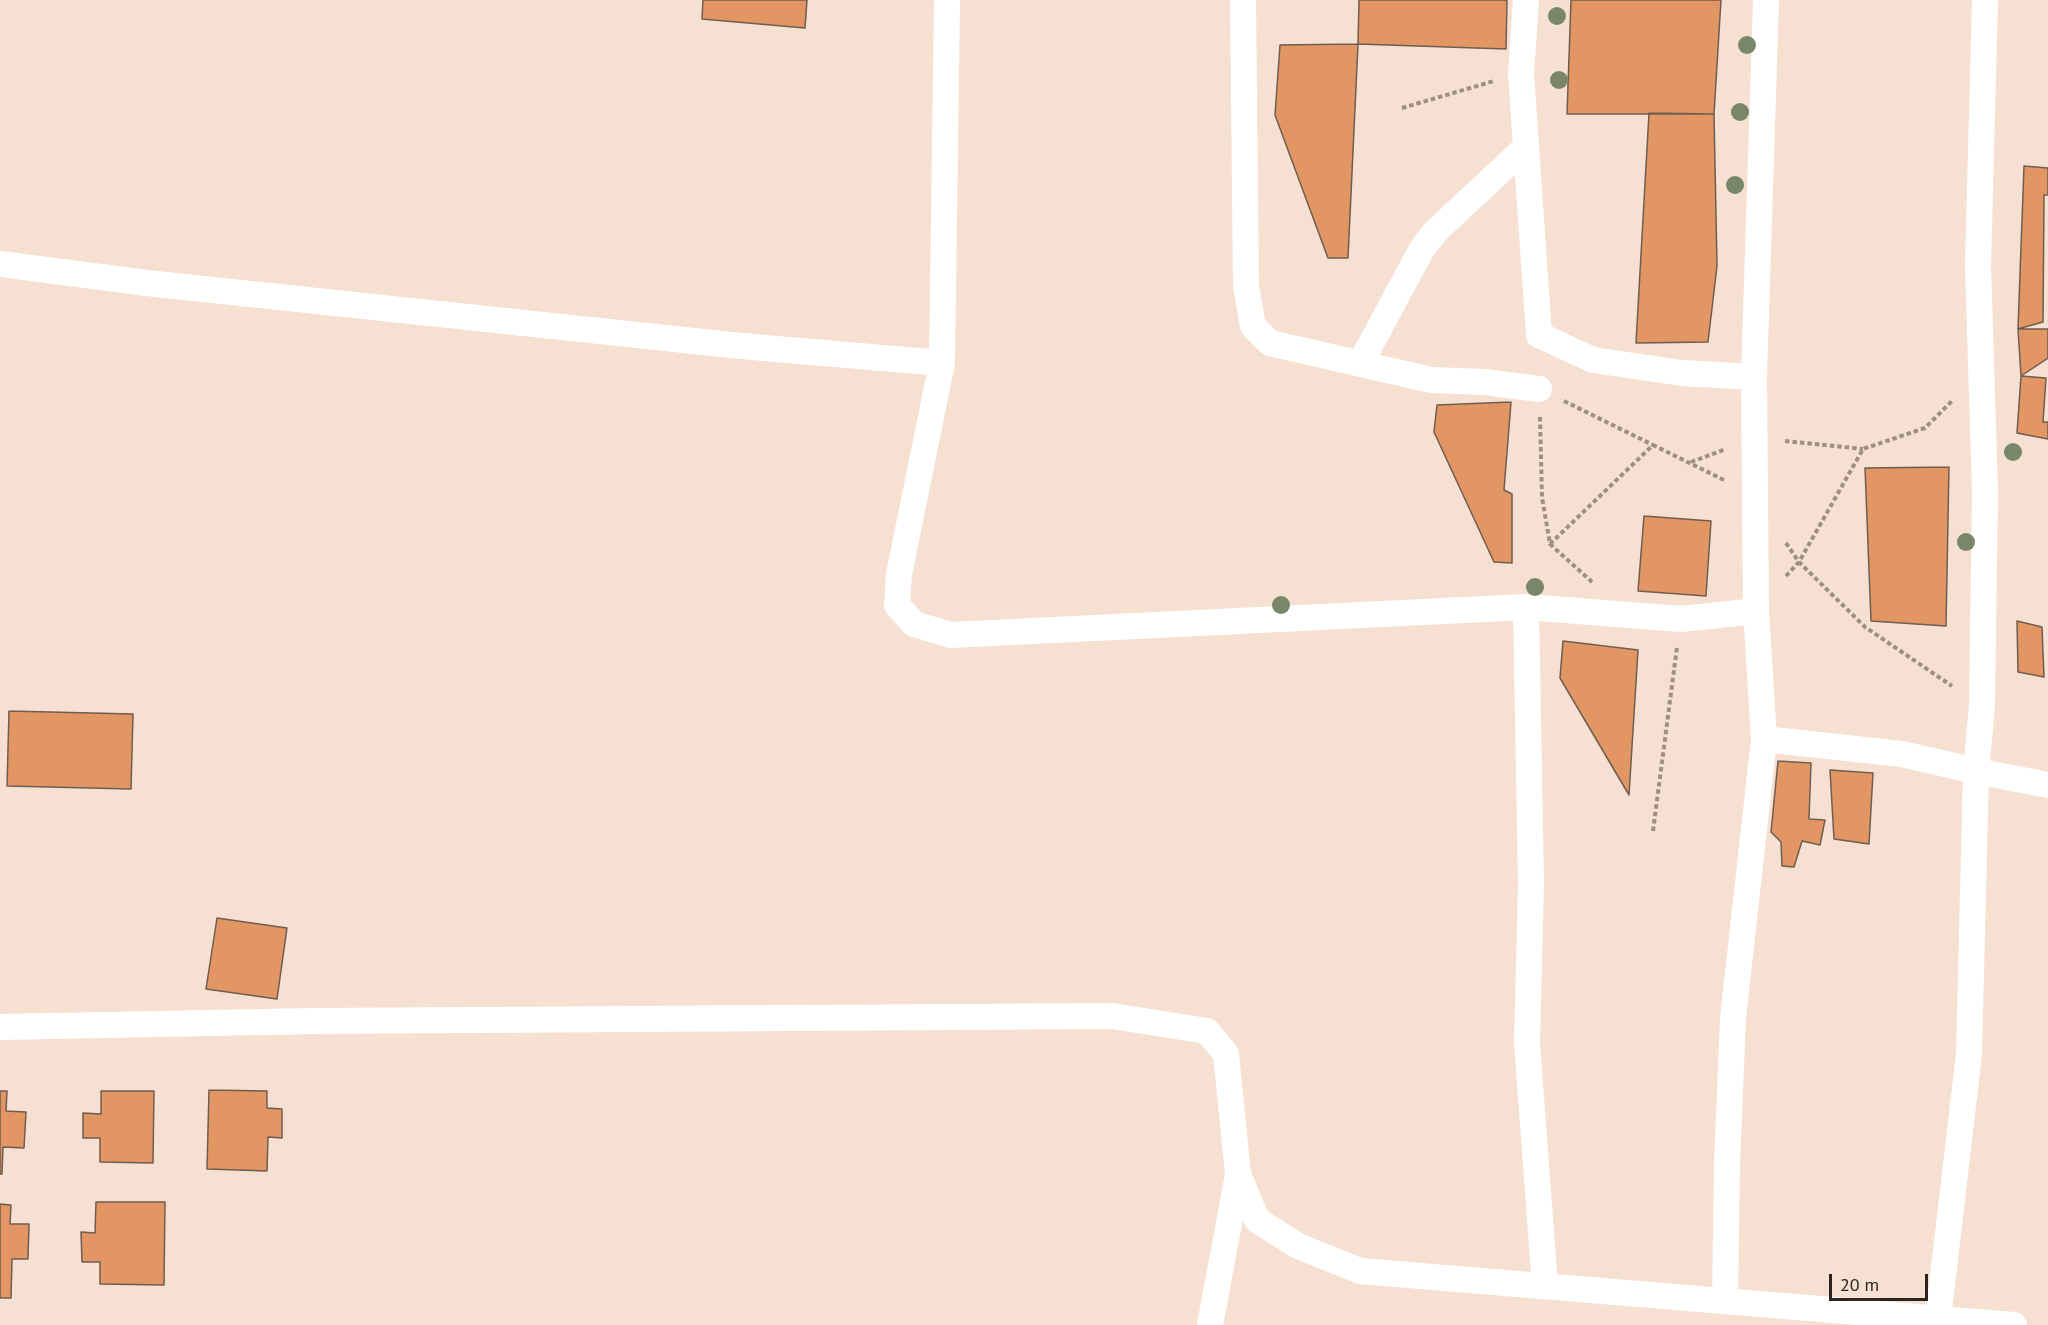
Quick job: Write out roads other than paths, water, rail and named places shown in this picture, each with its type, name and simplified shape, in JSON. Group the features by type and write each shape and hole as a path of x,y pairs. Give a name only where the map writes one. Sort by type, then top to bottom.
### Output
{"street":[{"path":"947,0 942,363 899,574 897,605 914,624 951,635 1526,607 1681,619 1756,610"},
{"path":"1243,0 1246,286 1253,326 1270,343 1431,380 1485,382 1539,389"},
{"path":"1526,0 1521,74 1539,335 1593,360 1682,373 1754,377"},
{"path":"1725,1301 1726,1163 1733,1018 1764,739 1756,610 1754,377 1766,0"},
{"path":"1938,1319 1969,1054 1976,771 1982,706 1985,492 1978,265 1985,0"},
{"path":"1360,364 1436,231 1526,147"},
{"path":"0,264 159,284 741,346 942,363"},
{"path":"1526,607 1531,884 1527,1043 1545,1286"},
{"path":"1764,739 1902,754 2048,785"},
{"path":"0,1027 314,1021 1112,1016 1207,1031 1226,1054 1238,1174 1210,1325"},
{"path":"1238,1174 1257,1220 1298,1246 1360,1271 2014,1325"}]}
